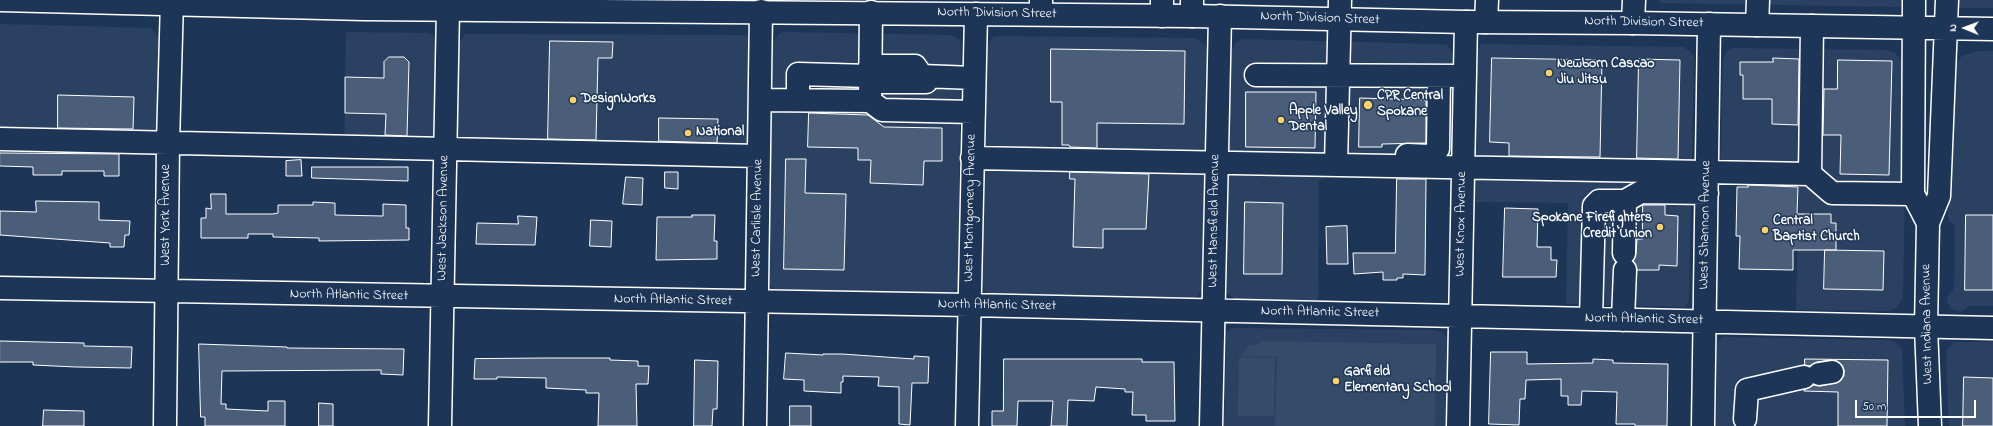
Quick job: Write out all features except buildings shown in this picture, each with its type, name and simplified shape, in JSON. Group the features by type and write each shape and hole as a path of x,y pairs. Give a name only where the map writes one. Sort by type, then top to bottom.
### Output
{"street":[{"name":"North Division Street","path":"0,0 364,4 448,9 747,7 871,12 976,14 1041,7 1192,8 1220,16 1339,10 1476,22 1709,24 1993,30"},
{"name":"West Knox Avenue","path":"1458,426 1465,76 1476,22 1487,0"},
{"path":"1633,23 1634,0"},
{"path":"1757,25 1758,0"},
{"name":"West Indiana Avenue","path":"1914,0 1913,194 1928,222"},
{"name":"West Indiana Avenue","path":"1930,426 1926,327 1928,222 1939,196 1947,0"},
{"name":"West York Avenue","path":"165,426 168,143 172,2"},
{"name":"West Carlisle Avenue","path":"747,7 760,100 755,426"},
{"name":"West Jackson Avenue","path":"440,426 448,9"},
{"path":"1336,160 1339,10"},
{"path":"871,12 870,81 882,110 974,112"},
{"name":"West Montgomery Avenue","path":"967,426 976,14"},
{"name":"West Mansfield Avenue","path":"1211,426 1220,16"},
{"name":"West Shannon Avenue","path":"1702,426 1709,24"},
{"path":"1810,174 1812,26"},
{"path":"1256,75 1465,76"},
{"path":"760,100 798,100 870,81 926,82 922,76 974,78"},
{"path":"972,158 1217,163 1431,156 1438,149 1439,76"},
{"path":"0,139 759,156"},
{"path":"1336,160 1707,183"},
{"path":"1591,319 1594,206 1599,202 1625,201 1641,192 1707,183 1810,174 1832,193 1913,194"},
{"path":"1624,320 1625,201"},
{"name":"North Atlantic Street","path":"0,288 443,297 969,305 1993,328"},
{"path":"1745,419 1747,390 1819,374"}],"shaded area":[{"path":"1658,0 1904,0 1904,5 1901,7 1662,3"},
{"path":"1956,0 1993,0 1993,8 1959,8 1957,7"},
{"path":"0,24 152,28 159,38 158,150 0,147"},
{"path":"346,32 428,33 435,37 437,41 435,156 344,154"},
{"path":"784,32 951,35 959,39 961,47 958,285 956,290 950,293 775,289 770,286 768,280 773,41 779,34"},
{"path":"465,34 746,35 750,40 749,148 456,156 458,46"},
{"path":"993,37 1196,38 1204,44 1206,49 1202,290 1198,296 1194,298 990,294 985,292 983,284 988,46"},
{"path":"1243,39 1437,44 1447,45 1452,52 1451,175 1339,173 1319,180 1318,300 1235,299 1227,293 1231,53 1235,43"},
{"path":"1482,44 1683,47 1690,51 1694,56 1689,300 1686,305 1683,307 1566,304 1568,203 1472,202 1476,51"},
{"path":"1732,48 1886,50 1895,53 1901,60 1903,67 1905,186 1903,298 1896,308 1889,311 1796,310 1799,179 1720,179 1723,59 1727,51"},
{"path":"1977,51 1993,51 1993,306 1969,306 1961,312 1952,309 1947,302 1947,297 1954,288 1955,225 1949,221 1948,215 1954,71 1957,61 1962,56"},
{"name":"Garfield Elementary School","path":"1231,328 1435,330 1442,332 1447,337 1445,426 1224,426 1226,333"},
{"path":"1723,337 1889,340 1895,342 1902,349 1905,426 1716,426 1717,342"},
{"name":"Garfield Elementary School","path":"1260,341 1436,344 1435,426 1275,426 1277,357 1240,356 1250,345 1259,345"},
{"path":"1954,342 1993,342 1993,426 1949,426 1946,360 1947,349"},
{"path":"1239,357 1275,358 1274,416 1238,416"}],"place":[{"name":"Newborn Cascao Jiu Jitsu","path":"1549,73"},
{"name":"DesignWorks","path":"573,100"},
{"name":"CPR Central Spokane","path":"1368,105"},
{"name":"Apple Valley Dental","path":"1281,120"},
{"name":"National","path":"688,133"},
{"name":"Spokane Firefighters Credit Union","path":"1660,227"},
{"name":"Central Baptist Church","path":"1765,230"},
{"name":"Garfield Elementary School","path":"1336,381"}]}
